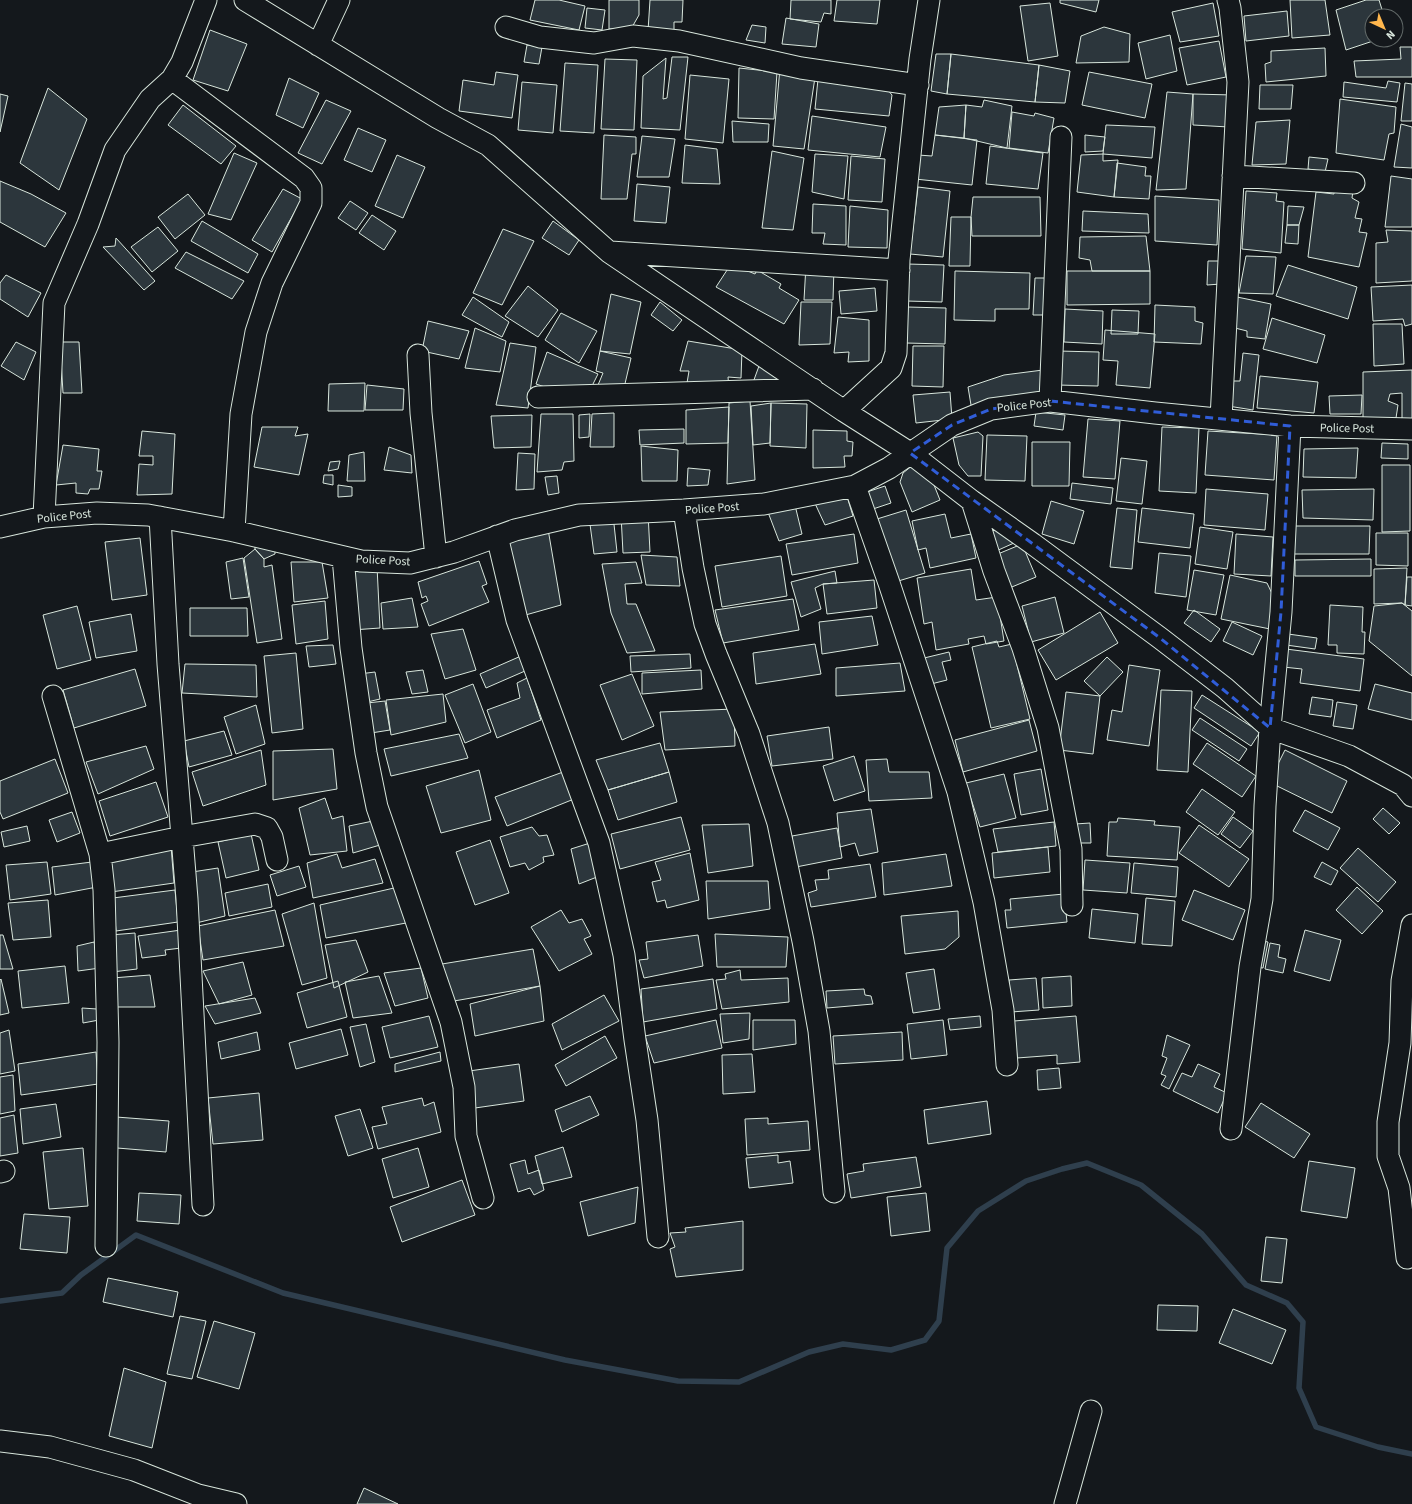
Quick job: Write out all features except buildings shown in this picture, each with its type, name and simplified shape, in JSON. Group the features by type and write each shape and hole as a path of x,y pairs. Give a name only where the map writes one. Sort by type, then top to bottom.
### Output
{"street":[{"path":"44,517 54,303 88,224 115,150 150,99 172,79 182,62 206,0"},
{"path":"245,0 438,118 488,145 609,252 844,411 910,453 972,501 1160,638 1225,688 1270,728 1349,756 1404,785 1412,796"},
{"path":"318,45 339,0"},
{"path":"844,411 892,368 896,352 899,270 918,85 929,0"},
{"path":"1221,419 1238,82 1228,0"},
{"path":"506,27 540,37 594,43 633,36 680,41 801,68 918,85"},
{"path":"172,79 304,178 311,188 311,203 272,283 256,332 241,414 234,531"},
{"path":"1050,401 1061,137"},
{"path":"1233,176 1354,183"},
{"path":"609,252 899,270"},
{"path":"418,354 421,413 436,557"},
{"path":"538,397 813,390"},
{"name":"Police Post","path":"0,527 44,517 97,513 148,514 234,531 361,561 410,563 436,557 515,530 580,515 684,510 764,504 855,486 889,468 952,425 991,408 1050,401 1290,426 1412,429"},
{"path":"1231,1129 1250,967 1262,899 1265,806 1270,728 1281,612 1290,426"},
{"path":"855,486 958,792 984,902 1003,1010 1007,1064"},
{"path":"972,501 994,571 1023,648 1048,728 1070,849 1072,905"},
{"path":"684,510 693,568 705,624 749,734 778,823 803,941 819,1031 834,1192"},
{"path":"160,517 168,664 187,899 203,1205"},
{"path":"497,536 517,620 599,843 624,955 647,1120 658,1237"},
{"path":"343,557 351,648 366,753 377,807 451,1022 464,1086 466,1136 483,1198"},
{"path":"53,696 100,854 104,890 108,1042 106,1246"},
{"path":"100,854 255,824 267,828 272,837 277,860"},
{"path":"1407,1258 1399,1188 1388,1156 1388,1122 1400,1044 1402,981 1412,925"},
{"path":"1065,1504 1091,1411"},
{"path":"0,1441 50,1447 134,1470 198,1495 236,1504"}],"highlighted area":[{"path":"1050,401 1290,426 1281,612 1270,728 1160,638 910,453 952,425 991,409"}],"waterway":[{"path":"0,1301 62,1293 81,1275 136,1235 283,1293 565,1360 678,1381 739,1382 809,1352 843,1344 891,1350 925,1340 939,1321 947,1248 978,1211 1026,1181 1062,1169 1087,1163 1141,1185 1202,1234 1246,1285 1287,1303 1303,1322 1299,1388 1316,1427 1378,1447 1412,1454"}]}
